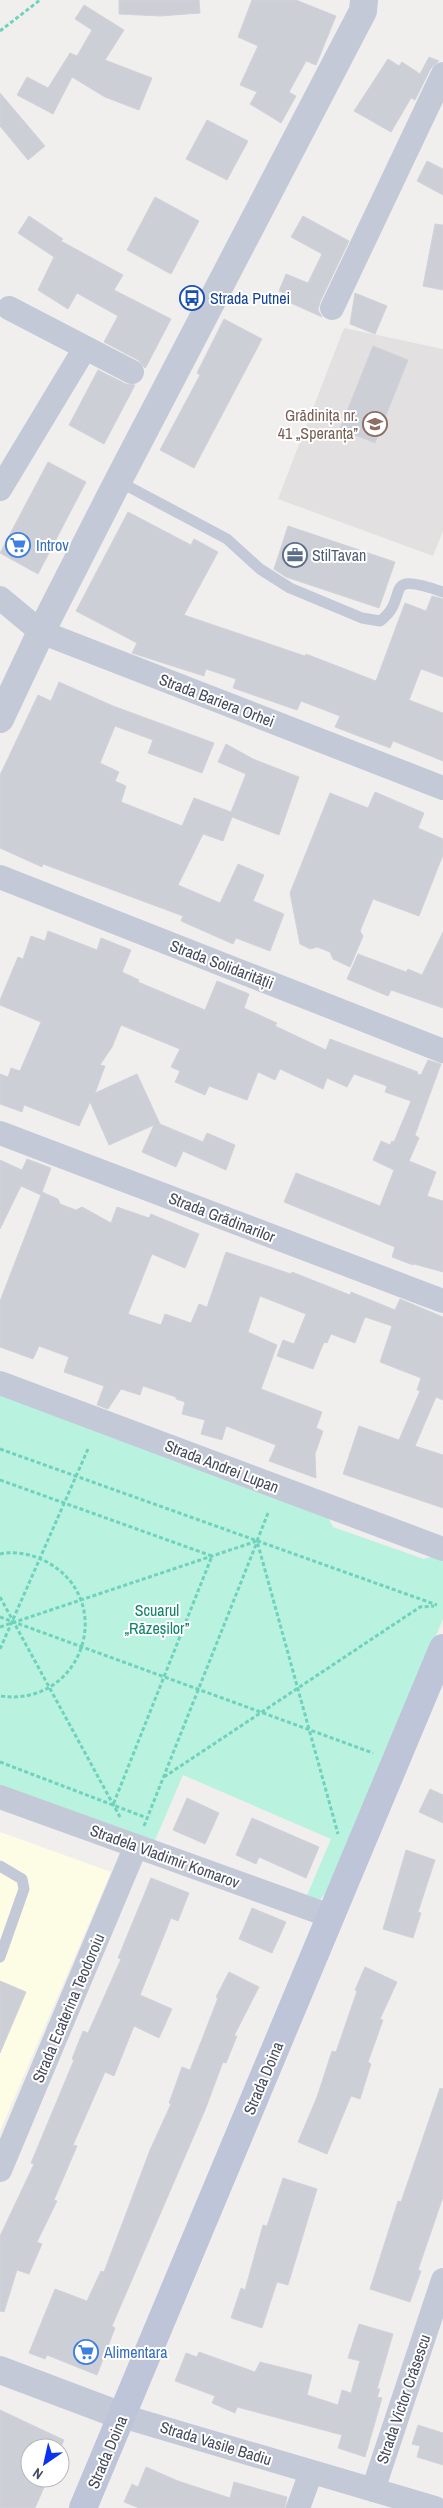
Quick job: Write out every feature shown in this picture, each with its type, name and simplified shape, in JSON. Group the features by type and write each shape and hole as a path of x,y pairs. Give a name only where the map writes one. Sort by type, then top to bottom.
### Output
{"main road":[{"name":"Strada Doina","path":"83,2508 443,1648"}],"street":[{"path":"0,719 41,632 118,481 363,11 364,0"},
{"path":"332,308 443,74"},
{"path":"9,308 132,372"},
{"path":"0,489 85,348"},
{"name":"Strada Bariera Orhei","path":"0,598 41,632 443,788"},
{"name":"Strada Solidarității","path":"0,877 443,1051"},
{"name":"Strada Grădinarilor","path":"0,1132 443,1301"},
{"name":"Strada Andrei Lupan","path":"0,1383 443,1549"},
{"name":"Stradela Vladimir Komarov","path":"0,1797 330,1916"},
{"name":"Strada Ecaterina Teodoroiu","path":"0,2170 136,1846"},
{"name":"Strada Victor Crăsescu","path":"373,2490 443,2280"},
{"name":"Strada Vasile Badiu","path":"0,2370 122,2416 435,2508"},
{"path":"298,2508 311,2472"}],"lane":[{"path":"118,481 227,539 275,580 362,618 380,621 387,616 392,608 397,589 404,584 412,583 443,592"},
{"path":"0,1866 22,1878 24,1889 0,1957"}],"path":[{"path":"0,31 40,0"},
{"path":"0,1449 437,1605 420,1607 163,1778"},
{"path":"0,1649 88,1449"},
{"path":"0,1480 212,1556"},
{"path":"136,1846 268,1513"},
{"path":"0,1627 257,1541"},
{"path":"257,1541 340,1842"},
{"path":"0,1554 17,1553 40,1558 60,1570 75,1588 80,1599 85,1628 82,1647 66,1675 49,1688 23,1697 0,1696"},
{"path":"113,1805 212,1556"},
{"path":"0,1597 136,1846"},
{"path":"0,1617 376,1754"},
{"path":"0,1762 147,1818"}],"shaded area":[{"name":"Grădinița nr. 41 „Speranța”","path":"344,328 443,349 443,531 433,556 278,499"},
{"path":"0,1832 111,1872 0,2131"}],"green space":[{"name":"Scuarul „Răzeșilor”","path":"0,1393 327,1515 333,1527 424,1559 438,1555 443,1557 443,1619 328,1890 320,1900 305,1900 331,1839 183,1775 153,1845 129,1831 0,1785"}],"building":[{"path":"119,0 199,0 200,13 160,16 119,14"},
{"path":"252,0 296,0 336,16 316,65 306,61 289,92 296,96 281,123 250,104 257,92 240,85 258,46 238,37"},
{"path":"84,5 124,30 105,60 152,78 139,110 105,97 72,77 53,114 17,95 27,77 48,88 70,53 77,56 92,30 75,19"},
{"path":"429,57 439,61 431,68 415,100 411,98 391,132 354,111 388,59 399,66 402,62 420,74"},
{"path":"0,93 45,146 28,160 0,126"},
{"path":"207,120 248,141 227,180 186,159"},
{"path":"427,161 443,169 443,195 417,181"},
{"path":"155,197 199,221 171,274 127,250"},
{"path":"29,216 63,239 61,241 123,275 114,290 171,319 145,368 138,360 104,342 118,316 77,293 68,309 38,290 54,257 18,233"},
{"path":"303,216 349,241 320,302 318,310 322,317 282,299 284,293 279,291 286,274 308,283 322,254 291,237"},
{"path":"435,224 443,225 443,290 423,286"},
{"path":"355,293 387,306 375,334 350,324"},
{"path":"224,319 262,339 194,468 160,450 200,375 197,373"},
{"path":"373,346 408,360 375,443 340,429"},
{"path":"98,370 126,384 135,385 104,444 69,425"},
{"path":"48,462 86,482 38,574 0,553"},
{"path":"128,512 191,545 194,539 218,552 184,615 305,656 306,654 376,681 405,603 426,611 432,596 443,599 443,677 421,669 409,700 443,713 443,761 393,741 390,748 335,727 340,716 301,701 297,710 233,688 236,679 206,669 204,676 132,653 137,643 76,611"},
{"path":"288,526 395,562 379,608 286,577 274,569"},
{"path":"59,682 113,706 214,743 202,773 148,753 153,740 115,726 100,763 119,772 115,781 126,786 121,802 182,826 194,798 231,812 246,774 218,762 226,744 253,759 299,777 279,835 232,817 223,841 203,834 178,885 220,903 238,864 264,875 253,901 284,914 270,951 236,938 233,944 181,921 183,916 43,864 42,867 0,848 0,775 38,695 51,701"},
{"path":"375,792 424,813 418,828 443,839 443,855 419,916 373,899 360,931 363,936 350,967 333,959 330,952 317,947 310,949 300,944 290,893 330,793 368,808"},
{"path":"48,931 97,950 101,938 131,950 122,972 139,980 138,982 205,1010 217,981 249,994 244,1008 277,1023 275,1026 326,1050 330,1039 418,1072 417,1074 421,1075 428,1060 441,1064 415,1135 419,1138 409,1161 436,1172 427,1196 443,1201 443,1272 413,1265 392,1257 395,1247 284,1202 296,1173 380,1206 394,1170 373,1160 381,1141 390,1145 392,1141 394,1142 411,1101 385,1092 387,1086 354,1074 347,1087 327,1078 323,1089 280,1069 275,1080 258,1072 247,1100 209,1086 205,1095 175,1082 180,1071 171,1067 180,1049 121,1025 112,1047 100,1065 105,1066 95,1093 137,1074 160,1124 203,1142 207,1133 235,1145 226,1170 183,1151 176,1167 142,1152 154,1125 109,1145 90,1102 79,1126 24,1105 22,1112 0,1104 0,1074 8,1077 11,1068 20,1071 41,1022 0,1005 0,1000 18,957 23,959 31,936 45,941"},
{"path":"443,932 443,1008 391,990 388,996 347,979 358,954 406,972 408,969 422,975"},
{"path":"27,1159 51,1168 42,1192 58,1199 60,1204 76,1210 82,1207 111,1223 117,1207 149,1218 151,1214 199,1234 185,1268 152,1254 128,1314 161,1325 165,1314 191,1323 199,1304 207,1307 226,1252 291,1274 292,1272 350,1295 351,1292 395,1310 400,1299 443,1317 443,1400 436,1397 415,1446 443,1455 443,1508 343,1474 359,1426 399,1440 420,1391 417,1390 421,1378 380,1362 392,1326 365,1317 355,1343 331,1334 327,1343 324,1342 313,1369 277,1356 283,1340 294,1344 306,1314 260,1296 248,1332 277,1345 261,1389 322,1412 316,1428 323,1431 315,1454 316,1478 269,1461 276,1445 226,1426 222,1440 201,1434 205,1420 182,1414 185,1402 176,1399 176,1397 143,1386 140,1395 121,1389 108,1409 97,1405 104,1386 64,1372 69,1357 39,1346 33,1359 0,1347 0,1301 41,1195 21,1186 0,1229 0,1160 22,1170"},
{"path":"430,1789 443,1795 443,1823 419,1812"},
{"path":"187,1798 219,1813 205,1844 173,1830"},
{"path":"252,1818 319,1847 306,1878 259,1857 256,1864 236,1855"},
{"path":"406,1850 435,1860 418,1912 421,1913 413,1938 383,1929"},
{"path":"151,1878 189,1893 178,1921 171,1918 140,1995 172,2009 159,2038 134,2026 114,2076 105,2072 73,2145 77,2146 54,2200 57,2201 37,2242 42,2244 29,2274 17,2270 4,2312 0,2311 0,2236 34,2164 31,2163 74,2060 72,2059 83,2031 88,2033 121,1959 118,1958"},
{"path":"252,1908 286,1922 272,1953 239,1939"},
{"path":"365,1967 397,1982 380,2019 383,2020 368,2062 371,2064 360,2099 351,2096 327,2154 298,2142 317,2097 332,2051 336,2052 357,1991 355,1990"},
{"path":"229,1972 259,1987 234,2036 237,2036 226,2063 223,2062 205,2110 112,2326 115,2328 97,2375 47,2355 45,2359 29,2353 55,2289 87,2301 101,2271 104,2272 150,2150 171,2104 169,2103 182,2067 190,2070 218,1998 216,1997"},
{"path":"0,1981 26,1992 0,2053"},
{"path":"440,2088 443,2089 443,2197 418,2270 421,2271 410,2302 370,2289 398,2201 401,2202"},
{"path":"283,2178 317,2189 288,2285 277,2282 262,2328 231,2318 241,2288 245,2290 263,2225 267,2226"},
{"path":"359,2324 393,2334 377,2389 380,2389 377,2397 382,2398 365,2457 338,2448 342,2435 237,2407 235,2413 212,2403 215,2396 175,2381 186,2353 197,2357 199,2352 255,2372 260,2362 312,2375 307,2395 338,2405 342,2390 351,2393 360,2361 348,2358"},
{"path":"0,2410 60,2438 20,2438 20,2488 44,2488 35,2508 0,2508"},
{"path":"418,2425 443,2433 443,2465 417,2457 420,2446 412,2444"},
{"path":"146,2467 178,2481 230,2498 234,2482 287,2497 285,2508 139,2508 124,2502 132,2484 138,2487"}],"place":[{"name":"Strada Putnei","path":"192,298"},
{"name":"Grădinița nr. 41 „Speranța”","path":"375,424"},
{"name":"Introv","path":"18,545"},
{"name":"StilTavan","path":"295,555"},
{"name":"Alimentara","path":"86,2352"}]}
